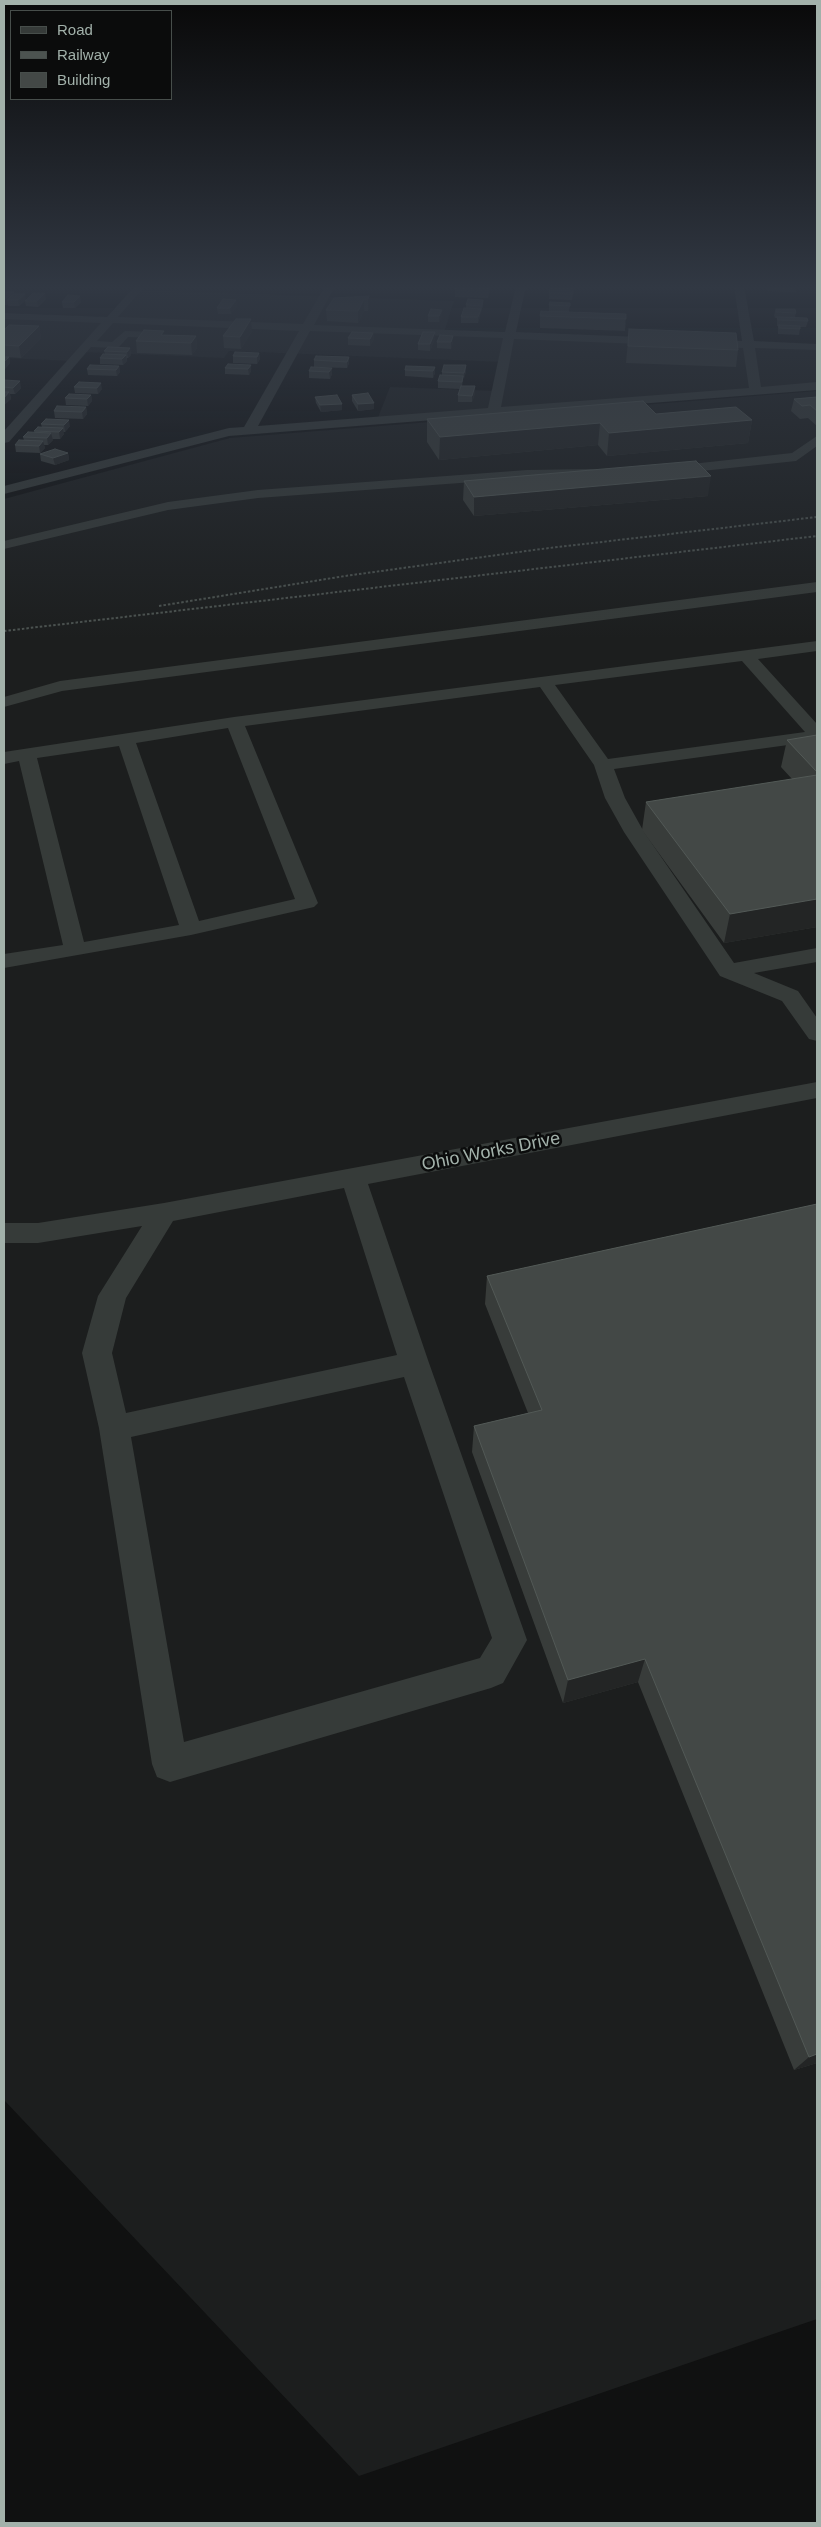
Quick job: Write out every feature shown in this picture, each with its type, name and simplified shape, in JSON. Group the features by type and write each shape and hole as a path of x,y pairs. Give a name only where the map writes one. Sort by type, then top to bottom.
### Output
{"street":[{"path":"4,439 35,404"},
{"path":"249,430 263,404"},
{"path":"494,411 495,404"},
{"path":"4,490 209,436 249,430 587,404"},
{"path":"653,472 796,457 817,440"},
{"path":"4,545 168,506 258,494 528,474 605,472"},
{"path":"4,702 60,686 817,587"},
{"path":"4,758 234,722 543,680 817,646"},
{"path":"746,655 817,735"},
{"path":"543,680 603,765 615,798 634,832 728,971 790,996 817,1034"},
{"path":"4,961 191,929 307,903 234,722"},
{"path":"603,765 817,735"},
{"path":"126,739 191,929"},
{"path":"27,754 75,950"},
{"path":"728,971 817,955"},
{"name":"Ohio Works Drive","path":"4,1233 38,1233 164,1213 817,1090"},
{"path":"164,1213 112,1296 98,1353 114,1428 170,1764 491,1671 510,1640 414,1363 353,1178"},
{"path":"114,1428 414,1363"}],"shaded area":[{"path":"383,404 585,404 377,420"},
{"path":"656,404 817,404 817,2319 359,2476 4,2100 4,499 230,438"}],"building":[{"path":"608,404 646,404 656,414 736,407 752,420 609,433 600,423 440,437 427,419"},
{"path":"800,404 817,404 817,411 810,405 802,406"},
{"path":"57,406 86,407 82,412 54,411"},
{"path":"46,419 69,420 64,425 41,424"},
{"path":"38,427 63,428 59,432 34,431"},
{"path":"28,432 51,433 47,438 23,437"},
{"path":"19,440 43,441 39,446 15,445"},
{"path":"55,449 68,453 53,458 40,454"},
{"path":"696,461 711,476 474,497 464,481"},
{"path":"817,735 817,772 787,740"},
{"path":"817,775 817,899 730,914 646,802"},
{"path":"817,1204 817,2054 809,2057 645,1659 568,1680 474,1426 542,1410 487,1276"}],"railway":[{"path":"159,606 345,576 541,549 817,517"},
{"path":"4,631 817,536"}]}
